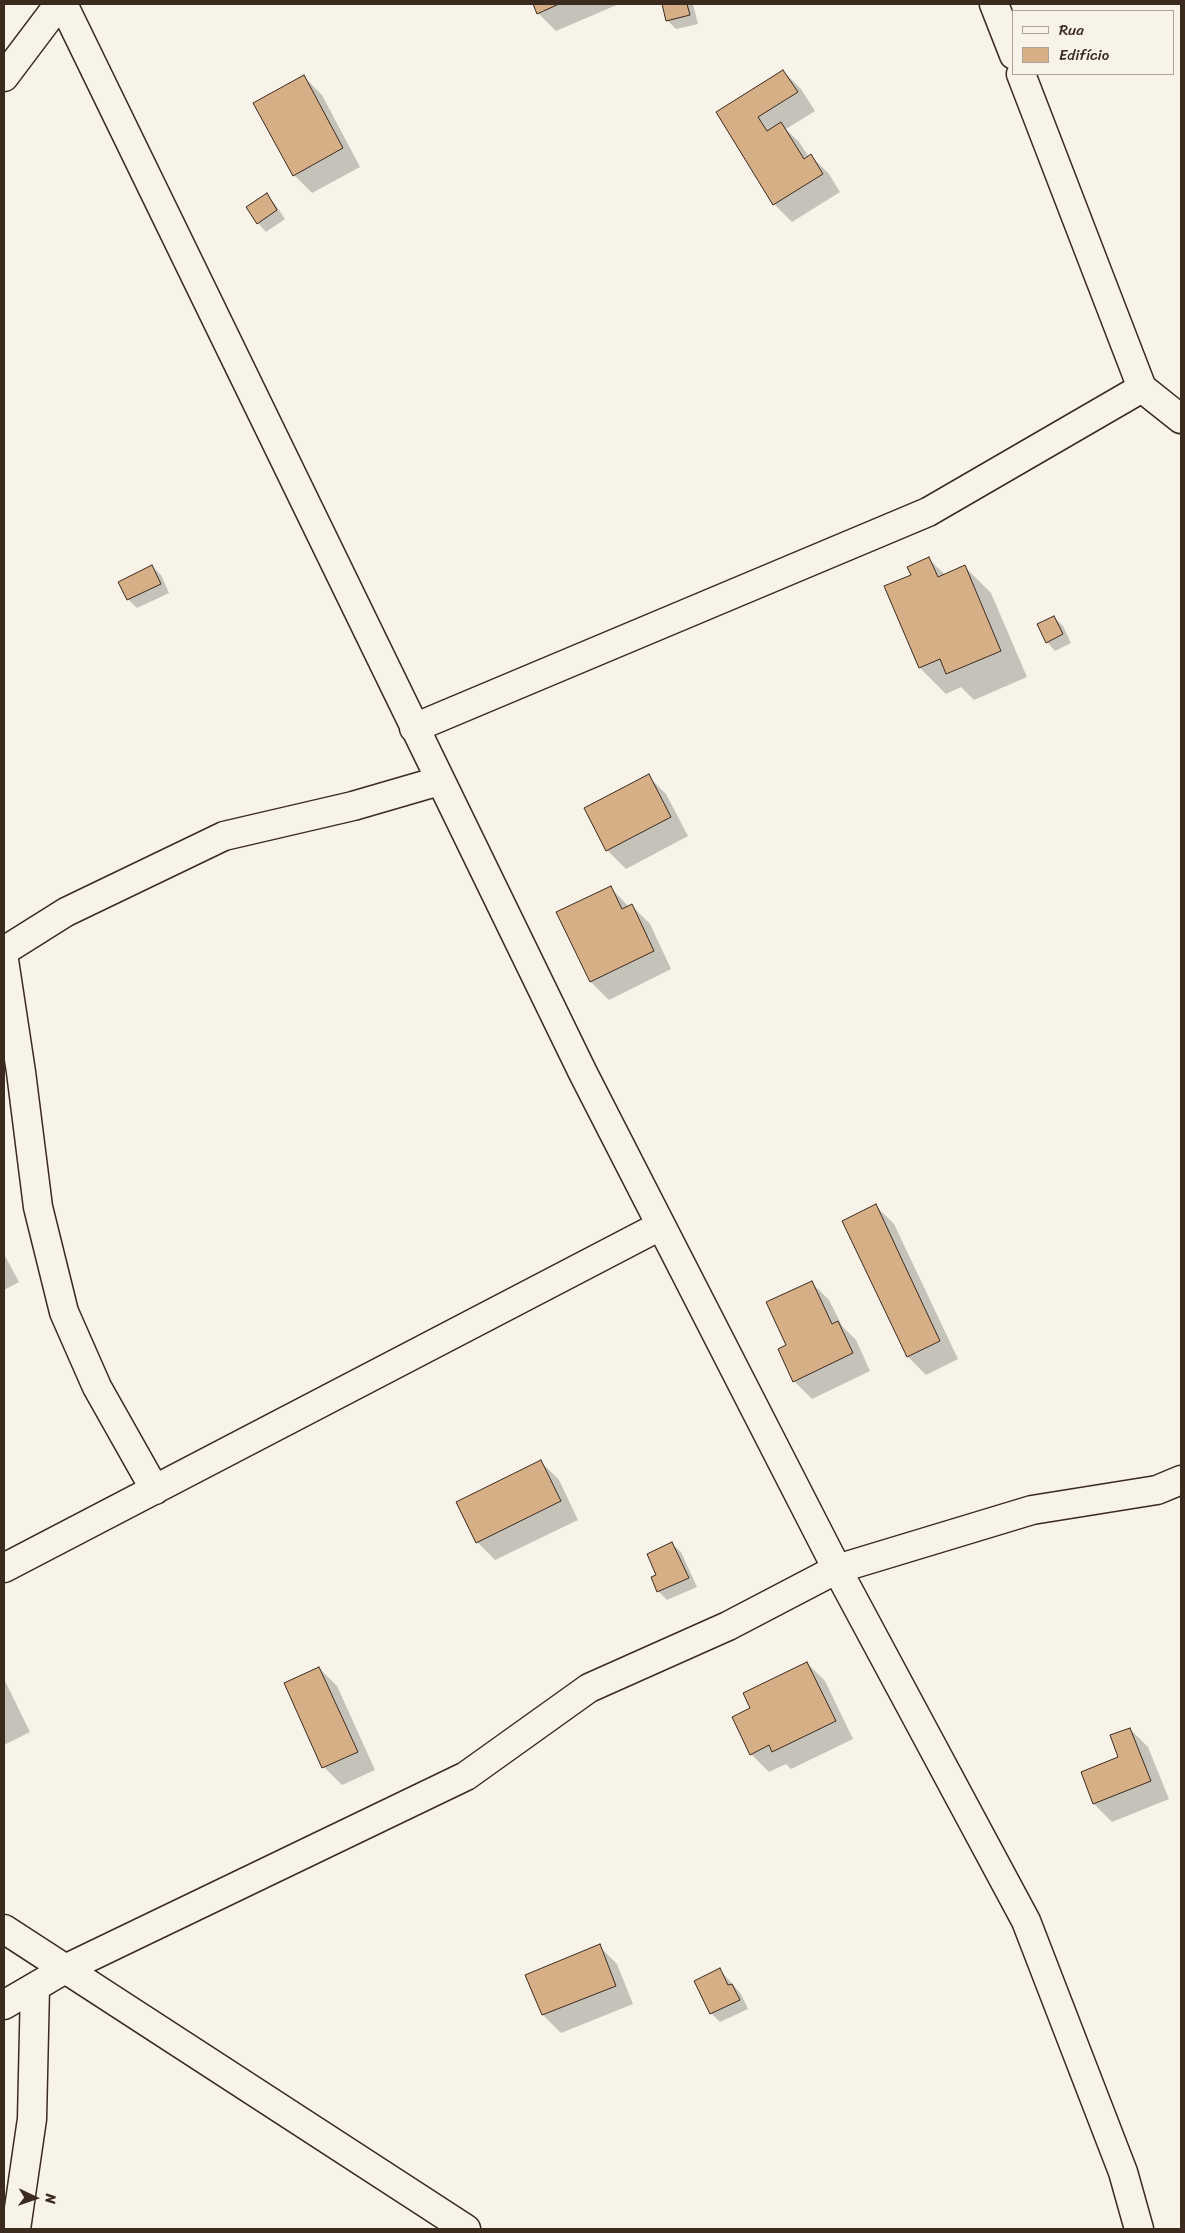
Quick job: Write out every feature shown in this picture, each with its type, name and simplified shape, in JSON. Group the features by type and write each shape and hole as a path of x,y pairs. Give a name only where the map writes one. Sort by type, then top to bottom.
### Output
{"street":[{"path":"4,77 59,4"},
{"path":"63,4 414,728 660,1226 837,1569 1026,1921 1123,2172 1139,2229"},
{"path":"994,4 1012,50"},
{"path":"1021,75 1142,388 1181,419"},
{"path":"414,728 928,512 1142,388"},
{"path":"4,951 66,912 224,836 354,806 440,780"},
{"path":"4,960 21,1072 38,1207 64,1312 97,1386 155,1490"},
{"path":"4,1568 660,1226"},
{"path":"4,2005 67,1968 466,1776 589,1688 728,1626 837,1569 1032,1510 1157,1490 1181,1480"},
{"path":"4,1928 466,2229"},
{"path":"16,2229 32,2119 35,1987"}],"building":[{"path":"533,4 559,4 537,14"},
{"path":"662,4 687,4 690,15 666,21"},
{"path":"783,70 798,92 758,117 767,131 781,122 804,159 811,154 823,174 773,205 716,112"},
{"path":"304,75 343,148 293,176 253,103"},
{"path":"267,193 277,210 257,224 246,207"},
{"path":"929,557 938,577 965,565 1001,651 946,674 940,659 919,668 884,586 911,575 907,567"},
{"path":"152,565 161,584 127,600 118,582"},
{"path":"1054,616 1063,634 1046,643 1037,624"},
{"path":"649,774 671,817 606,851 584,808"},
{"path":"611,886 622,909 632,904 654,951 590,982 556,912"},
{"path":"876,1204 940,1341 907,1357 842,1221"},
{"path":"812,1281 832,1324 838,1321 853,1353 793,1382 778,1349 786,1345 766,1302"},
{"path":"541,1460 561,1501 476,1543 456,1502"},
{"path":"672,1542 689,1578 657,1592 651,1577 656,1575 647,1554"},
{"path":"807,1662 836,1721 772,1752 769,1745 750,1755 732,1717 750,1708 743,1693"},
{"path":"319,1667 358,1752 322,1768 284,1683"},
{"path":"1130,1728 1151,1781 1093,1804 1081,1772 1118,1757 1110,1735"},
{"path":"600,1944 616,1986 542,2015 525,1975"},
{"path":"720,1968 728,1985 732,1984 740,2000 710,2014 694,1981"}]}
